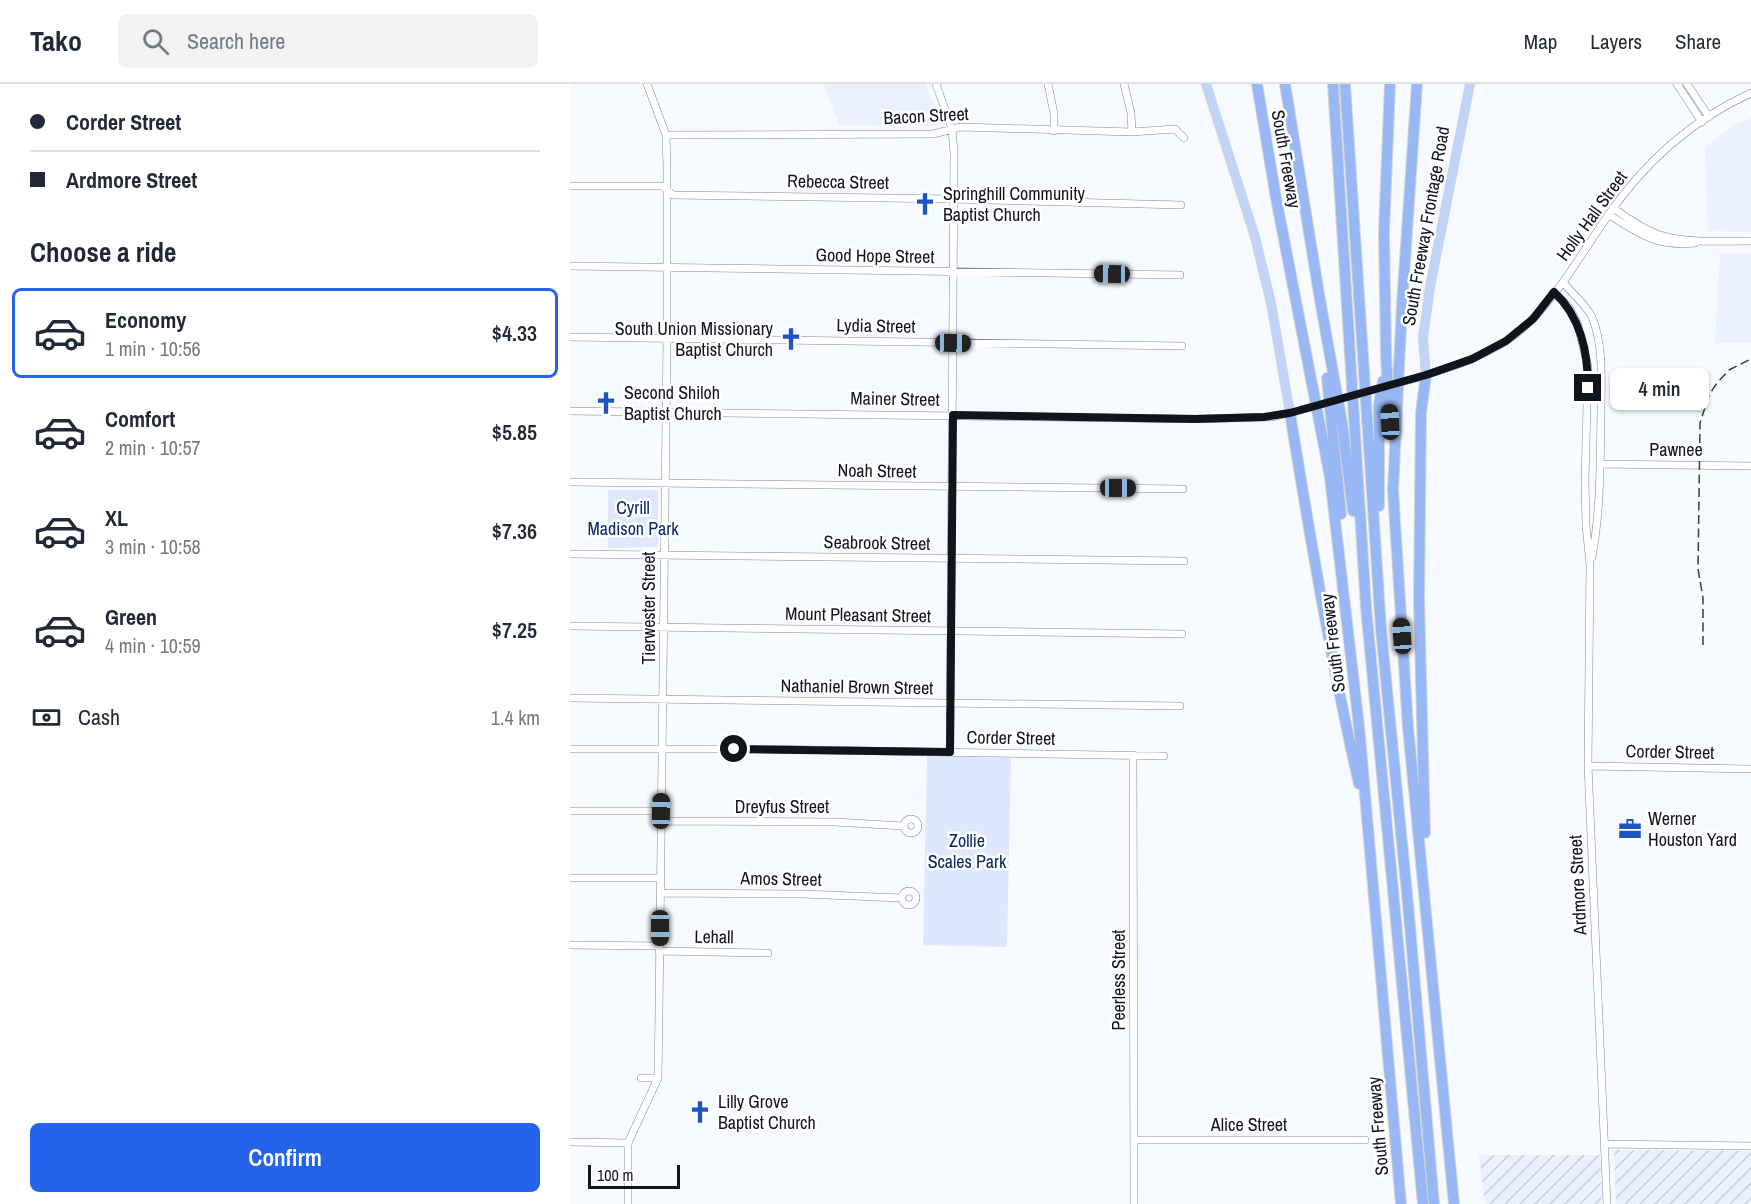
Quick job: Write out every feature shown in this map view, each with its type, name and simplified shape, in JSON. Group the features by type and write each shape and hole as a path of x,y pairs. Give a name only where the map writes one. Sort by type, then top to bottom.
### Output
{"highway":[{"name":"South Freeway","path":"1257,84 1276,198 1330,477 1368,827 1401,1204"},
{"path":"1285,84 1342,423 1353,513 1361,540"},
{"path":"1333,84 1361,540 1423,1204"},
{"path":"1345,84 1381,629 1434,1204"},
{"path":"1393,490 1402,305 1417,84"},
{"path":"1390,85 1384,232 1386,354 1393,490 1408,727 1454,1204"},
{"path":"1319,294 1343,533 1347,617"},
{"path":"1381,629 1384,609 1378,528 1379,405 1386,354"},
{"path":"1426,375 1421,413 1419,620 1427,921"},
{"path":"1295,411 1344,721 1368,827"}],"main road":[{"path":"1206,84 1255,237 1295,411"},
{"name":"South Freeway Frontage Road","path":"1426,375 1423,338 1430,287 1470,84"}],"street":[{"name":"Tierwester Street","path":"628,1143 658,1078 667,191 666,135 647,84"},
{"path":"936,84 952,129 954,153 950,752"},
{"path":"1048,84 1054,114 1054,131"},
{"path":"1124,84 1131,113 1132,132"},
{"path":"1677,84 1702,122"},
{"path":"1687,84 1709,117"},
{"name":"Holly Hall Street","path":"1295,411 1426,375 1472,359 1506,341 1533,319 1563,282 1610,211 1658,155 1683,134 1751,93"},
{"name":"Bacon Street","path":"666,135 933,134 961,127 1132,132 1175,129 1184,138"},
{"name":"Rebecca Street","path":"570,186 662,186 673,195 1181,205"},
{"path":"1610,211 1646,238 1678,245 1707,241 1751,242"},
{"name":"Good Hope Street","path":"570,266 1180,275"},
{"name":"Ardmore Street","path":"1563,282 1578,297 1591,316 1598,336 1600,464 1597,528 1590,565"},
{"name":"Ardmore Street","path":"1554,292 1568,306 1577,322 1587,364 1585,481 1590,565 1588,766 1607,1204"},
{"name":"Lydia Street","path":"570,337 1182,346"},
{"path":"1587,364 1600,364"},
{"name":"Mainer Street","path":"570,411 1195,419 1264,417 1295,411"},
{"name":"Pawnee","path":"1600,464 1751,466"},
{"name":"Noah Street","path":"570,482 1184,489"},
{"name":"Seabrook Street","path":"570,554 1184,561"},
{"name":"Mount Pleasant Street","path":"570,626 1182,634"},
{"name":"Nathaniel Brown Street","path":"570,698 1180,706"},
{"name":"Corder Street","path":"570,749 1164,756"},
{"name":"Peerless Street","path":"1133,755 1134,1204"},
{"name":"Corder Street","path":"1588,766 1751,769"},
{"path":"570,811 661,811"},
{"name":"Dreyfus Street","path":"661,821 834,822 904,826"},
{"path":"570,878 660,878"},
{"name":"Amos Street","path":"660,893 802,894 902,898"},
{"name":"Lehall","path":"570,945 768,953"},
{"path":"641,1078 658,1078"},
{"name":"Alice Street","path":"1134,1140 1365,1140"},
{"path":"570,1142 628,1143 628,1204"},
{"path":"1605,1144 1751,1146"}],"shaded area":[{"path":"823,84 926,84 940,121 936,126 839,125"},
{"path":"1751,118 1751,232 1708,231 1705,147 1736,124"},
{"path":"1720,253 1751,253 1751,343 1715,343"},
{"path":"1614,1150 1751,1151 1751,1204 1616,1204"},
{"path":"1479,1155 1600,1155 1602,1204 1485,1204"}],"green space":[{"name":"Cyrill Madison Park","path":"608,490 658,490 658,547 608,548"},
{"name":"Zollie Scales Park","path":"927,756 1011,758 1007,947 923,945"}],"railway":[{"path":"1703,645 1703,598 1698,569 1700,423 1709,395 1717,383 1729,370 1751,359"}],"place":[{"name":"Springhill Community Baptist Church","path":"925,204"},
{"name":"South Union Missionary Baptist Church","path":"791,339"},
{"name":"Second Shiloh Baptist Church","path":"606,403"},
{"name":"Werner Houston Yard","path":"1630,829"},
{"name":"Lilly Grove Baptist Church","path":"700,1112"}],"route":[{"path":"734,749 950,752 953,415 1195,419 1271,417 1426,375 1472,359 1506,341 1533,319 1554,292 1568,306 1577,322 1588,366 1588,388"}]}
